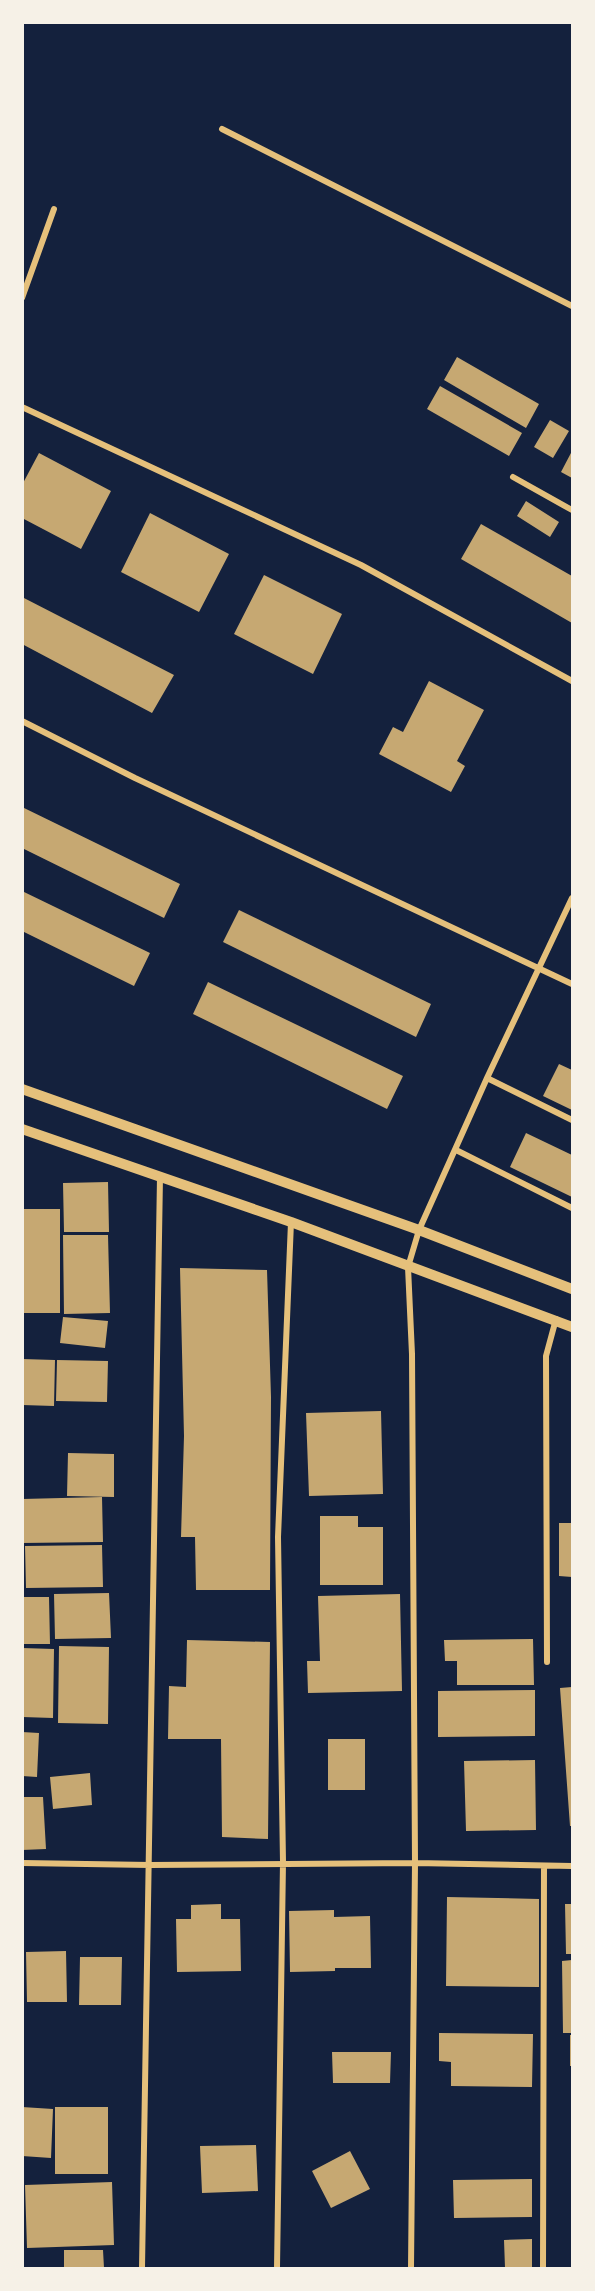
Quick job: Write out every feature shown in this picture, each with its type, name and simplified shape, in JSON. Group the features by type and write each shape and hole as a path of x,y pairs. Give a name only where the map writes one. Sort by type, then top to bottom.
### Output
{"street":[{"path":"222,129 573,306"},
{"path":"22,298 54,209"},
{"path":"22,408 361,565 573,681"},
{"path":"513,477 573,510"},
{"path":"22,721 135,778 573,984"},
{"path":"411,2268 415,1863 412,1354 408,1267 419,1230 487,1078 573,898"},
{"path":"487,1078 573,1120"},
{"path":"22,1089 419,1230 573,1290"},
{"path":"22,1129 291,1222 573,1326"},
{"path":"456,1150 573,1208"},
{"path":"142,2268 160,1177"},
{"path":"277,2268 284,1862 278,1537 291,1222"},
{"path":"547,1662 546,1356 556,1319"},
{"path":"22,1863 150,1865 284,1862 573,1866"},
{"path":"543,2268 544,1866"}],"building":[{"path":"457,357 539,404 526,428 444,380"},
{"path":"440,386 522,433 509,456 427,409"},
{"path":"550,420 569,431 553,458 534,447"},
{"path":"572,451 572,478 561,472"},
{"path":"39,453 111,491 81,549 22,518 22,485"},
{"path":"526,501 559,522 550,537 517,516"},
{"path":"150,513 229,554 199,612 121,572"},
{"path":"481,524 572,576 572,623 461,559"},
{"path":"264,575 342,614 313,674 234,634"},
{"path":"22,597 174,675 152,713 22,644"},
{"path":"429,681 484,710 457,761 465,766 451,792 379,754 393,727 403,732"},
{"path":"22,807 180,884 164,918 22,848"},
{"path":"22,891 150,953 134,986 22,931"},
{"path":"239,910 431,1004 416,1037 223,942"},
{"path":"208,982 403,1076 387,1109 193,1014"},
{"path":"559,1064 572,1070 572,1110 543,1096"},
{"path":"526,1133 572,1155 572,1197 510,1167"},
{"path":"108,1182 109,1232 64,1232 63,1183"},
{"path":"22,1209 60,1209 60,1313 22,1313"},
{"path":"63,1235 108,1235 110,1313 64,1314"},
{"path":"180,1268 267,1270 271,1397 270,1590 196,1590 195,1537 181,1537 184,1436"},
{"path":"63,1317 108,1321 105,1348 60,1343"},
{"path":"22,1359 55,1360 54,1406 22,1405"},
{"path":"57,1360 108,1361 107,1402 56,1401"},
{"path":"381,1411 383,1494 309,1496 306,1413"},
{"path":"68,1453 114,1454 114,1497 67,1496"},
{"path":"102,1497 103,1542 22,1543 22,1499"},
{"path":"320,1516 358,1516 358,1527 383,1527 383,1585 320,1585"},
{"path":"559,1523 572,1523 572,1577 559,1576"},
{"path":"102,1545 103,1587 26,1588 25,1546"},
{"path":"109,1593 111,1638 55,1639 54,1594"},
{"path":"400,1594 402,1691 308,1693 307,1661 320,1661 318,1596"},
{"path":"22,1597 49,1597 50,1644 22,1644"},
{"path":"533,1639 534,1685 457,1685 457,1661 445,1661 444,1640"},
{"path":"187,1640 270,1642 268,1839 222,1837 221,1739 168,1739 169,1686 186,1687"},
{"path":"59,1646 109,1647 108,1724 58,1723"},
{"path":"22,1648 54,1649 53,1718 22,1717"},
{"path":"572,1687 572,1826 570,1826 560,1688"},
{"path":"535,1690 535,1736 438,1737 438,1691"},
{"path":"22,1732 39,1733 37,1777 22,1776"},
{"path":"328,1739 365,1739 365,1790 328,1790"},
{"path":"535,1760 536,1830 466,1831 464,1761"},
{"path":"90,1773 92,1805 53,1809 50,1777"},
{"path":"22,1797 43,1797 46,1849 22,1850"},
{"path":"447,1897 539,1899 539,1987 446,1986"},
{"path":"221,1904 221,1919 240,1919 241,1971 177,1972 176,1919 191,1919 191,1905"},
{"path":"565,1904 572,1904 572,1954 566,1954"},
{"path":"334,1910 334,1917 370,1916 371,1968 290,1972 289,1911"},
{"path":"66,1951 67,2002 27,2002 26,1952"},
{"path":"80,1957 122,1957 121,2005 79,2005"},
{"path":"572,1960 572,2033 563,2033 562,1961"},
{"path":"439,2033 533,2034 532,2087 451,2086 451,2062 439,2061"},
{"path":"570,2035 572,2035 572,2066 570,2066"},
{"path":"332,2052 391,2052 390,2083 333,2083"},
{"path":"22,2107 53,2109 51,2158 22,2156"},
{"path":"55,2107 108,2107 108,2174 55,2174"},
{"path":"256,2145 258,2191 202,2193 200,2146"},
{"path":"350,2151 370,2189 331,2208 312,2171"},
{"path":"532,2179 532,2217 454,2218 453,2180"},
{"path":"112,2182 114,2245 27,2248 25,2185"},
{"path":"532,2239 532,2268 505,2268 504,2240"},
{"path":"64,2250 103,2250 104,2268 64,2268"}]}
